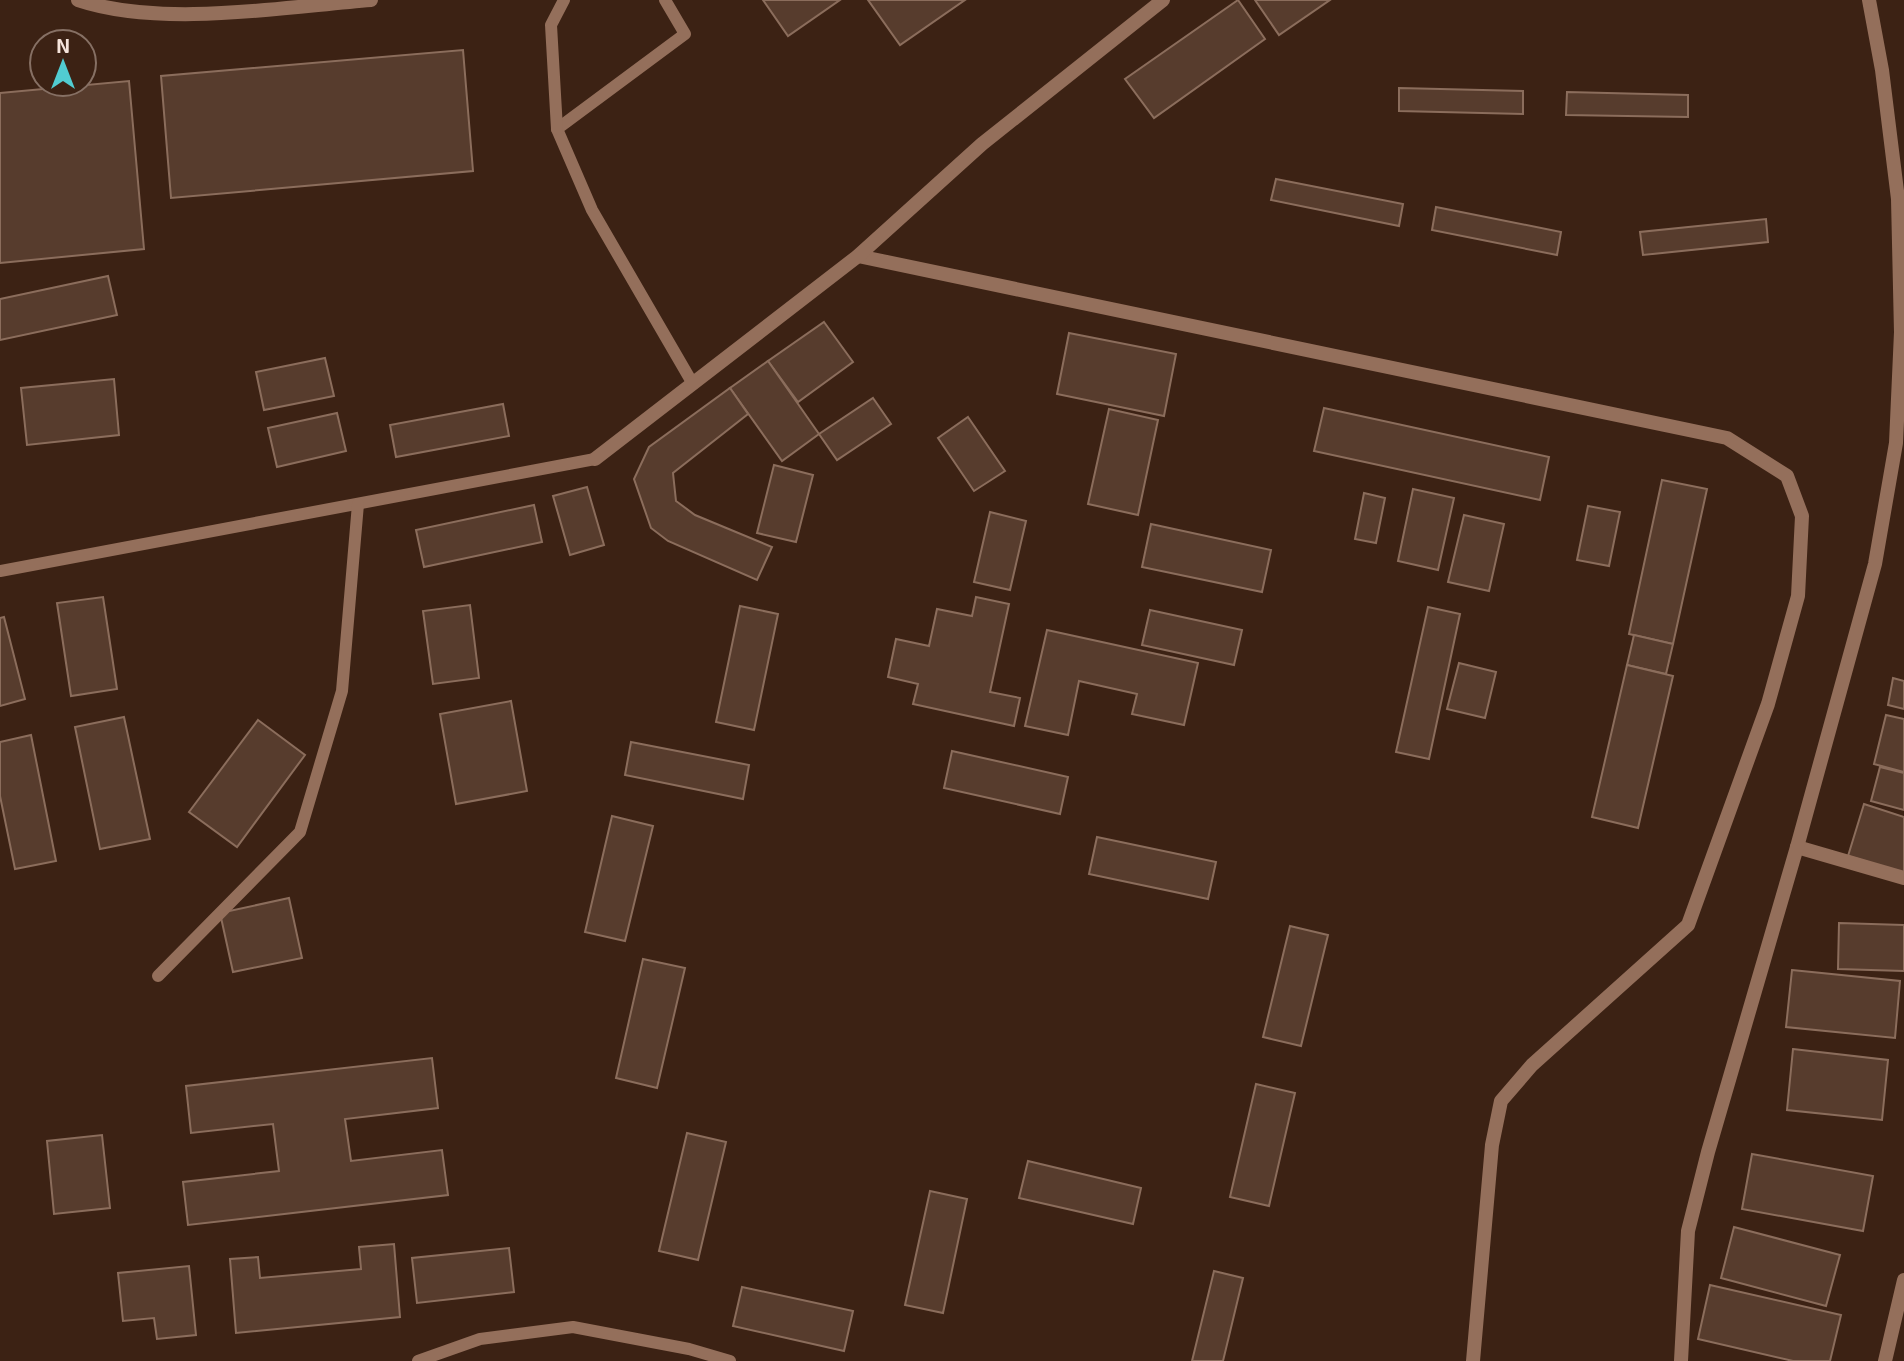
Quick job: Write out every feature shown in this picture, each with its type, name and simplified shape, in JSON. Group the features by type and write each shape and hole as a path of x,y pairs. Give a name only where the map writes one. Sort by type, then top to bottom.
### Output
{"street":[{"path":"78,0 135,13 219,13 371,0"},
{"path":"595,459 858,256 982,144 1163,0"},
{"path":"1681,1361 1688,1231 1875,564 1900,441 1898,199 1882,70 1869,0"},
{"path":"858,256 1727,438 1787,476 1802,516 1798,596 1768,704 1688,925 1532,1065 1501,1101 1492,1145 1473,1361"},
{"path":"1797,847 1904,878"},
{"path":"1885,1361 1904,1280"}],"lane":[{"path":"564,0 551,25 557,129 592,210 693,384"},
{"path":"557,129 685,34 665,0"},
{"path":"0,571 595,459"},
{"path":"158,976 300,832 342,691 358,504"},
{"path":"418,1361 480,1339 573,1327 689,1349 730,1361"}],"building":[{"path":"763,0 840,0 788,36"},
{"path":"868,0 965,0 900,45"},
{"path":"1238,0 1265,39 1154,118 1125,79"},
{"path":"1255,0 1330,0 1279,35"},
{"path":"463,50 473,171 171,198 161,76"},
{"path":"129,81 144,249 0,263 0,93 28,90 28,98 98,98 98,84"},
{"path":"1399,88 1523,91 1523,114 1399,111"},
{"path":"1567,92 1688,95 1688,117 1566,115"},
{"path":"1276,179 1403,204 1399,226 1271,200"},
{"path":"1436,207 1561,232 1557,255 1432,230"},
{"path":"1766,219 1768,242 1643,255 1640,232"},
{"path":"108,276 117,315 0,340 0,299"},
{"path":"824,322 853,362 798,402 768,361"},
{"path":"1069,333 1176,354 1164,416 1057,394"},
{"path":"325,358 334,396 264,410 256,372"},
{"path":"768,361 819,434 782,461 730,388"},
{"path":"114,379 119,435 27,445 21,388"},
{"path":"730,388 748,414 673,473 676,501 695,515 772,547 757,580 668,541 651,528 634,479 649,447"},
{"path":"873,398 891,424 837,460 819,434"},
{"path":"503,404 509,436 396,457 390,425"},
{"path":"1324,408 1549,457 1540,500 1314,451"},
{"path":"1109,409 1158,420 1138,515 1088,504"},
{"path":"337,413 346,451 277,467 268,428"},
{"path":"968,417 1005,471 974,491 938,438"},
{"path":"774,465 813,475 796,542 757,533"},
{"path":"1662,480 1707,489 1673,644 1629,634"},
{"path":"587,487 604,545 570,555 553,496"},
{"path":"1413,489 1454,498 1438,570 1398,561"},
{"path":"1364,493 1385,498 1376,543 1355,539"},
{"path":"534,505 542,542 424,567 416,530"},
{"path":"1588,506 1620,512 1609,566 1577,560"},
{"path":"990,512 1026,521 1010,590 974,582"},
{"path":"1464,515 1504,524 1489,591 1448,582"},
{"path":"1151,524 1271,550 1262,592 1142,567"},
{"path":"103,597 117,689 71,696 57,603"},
{"path":"976,597 1009,604 990,692 1020,698 1014,726 913,704 918,684 888,677 896,639 929,646 937,609 972,616"},
{"path":"470,605 479,678 433,684 423,611"},
{"path":"740,606 778,614 754,730 716,722"},
{"path":"1428,607 1460,614 1429,759 1396,752"},
{"path":"1150,610 1242,630 1234,665 1142,645"},
{"path":"4,617 25,699 0,706 0,618"},
{"path":"1047,630 1198,663 1184,725 1132,714 1137,694 1079,681 1068,735 1025,726"},
{"path":"1634,635 1673,644 1666,674 1627,665"},
{"path":"1459,663 1496,672 1485,718 1447,709"},
{"path":"1627,665 1673,676 1638,828 1592,817"},
{"path":"1893,678 1904,681 1904,709 1888,705"},
{"path":"511,701 527,791 456,804 440,714"},
{"path":"1886,715 1904,719 1904,772 1874,764"},
{"path":"124,717 150,839 100,849 75,727"},
{"path":"258,720 305,755 237,847 189,812"},
{"path":"31,735 56,861 15,869 0,796 0,742"},
{"path":"631,742 749,765 743,799 625,775"},
{"path":"952,751 1068,777 1060,814 944,788"},
{"path":"1880,767 1904,773 1904,810 1871,801"},
{"path":"1864,804 1904,817 1904,873 1848,856"},
{"path":"612,816 653,826 625,941 585,932"},
{"path":"1097,837 1216,862 1208,899 1089,874"},
{"path":"289,898 302,958 233,972 220,913"},
{"path":"1839,923 1904,925 1904,971 1838,969"},
{"path":"1290,926 1328,935 1301,1046 1263,1037"},
{"path":"643,959 685,968 657,1088 616,1078"},
{"path":"1792,970 1900,981 1895,1038 1786,1027"},
{"path":"1793,1049 1888,1060 1882,1120 1787,1110"},
{"path":"432,1058 438,1108 345,1119 351,1161 442,1150 448,1195 188,1225 183,1182 279,1171 273,1124 191,1133 186,1086"},
{"path":"1256,1084 1295,1093 1269,1206 1230,1197"},
{"path":"687,1133 726,1142 698,1260 659,1251"},
{"path":"102,1135 110,1208 54,1214 47,1141"},
{"path":"1752,1154 1873,1176 1863,1231 1742,1209"},
{"path":"1028,1161 1141,1188 1133,1224 1019,1198"},
{"path":"930,1191 967,1199 943,1313 905,1305"},
{"path":"1734,1227 1840,1255 1826,1306 1721,1278"},
{"path":"394,1244 400,1317 236,1333 230,1259 258,1257 260,1278 361,1269 359,1247"},
{"path":"509,1248 514,1292 417,1303 412,1258"},
{"path":"189,1266 196,1335 157,1339 154,1318 123,1321 118,1273"},
{"path":"1214,1271 1243,1278 1223,1361 1192,1361"},
{"path":"1710,1285 1841,1315 1830,1361 1793,1361 1698,1339"},
{"path":"742,1287 853,1311 844,1351 733,1326"}]}
